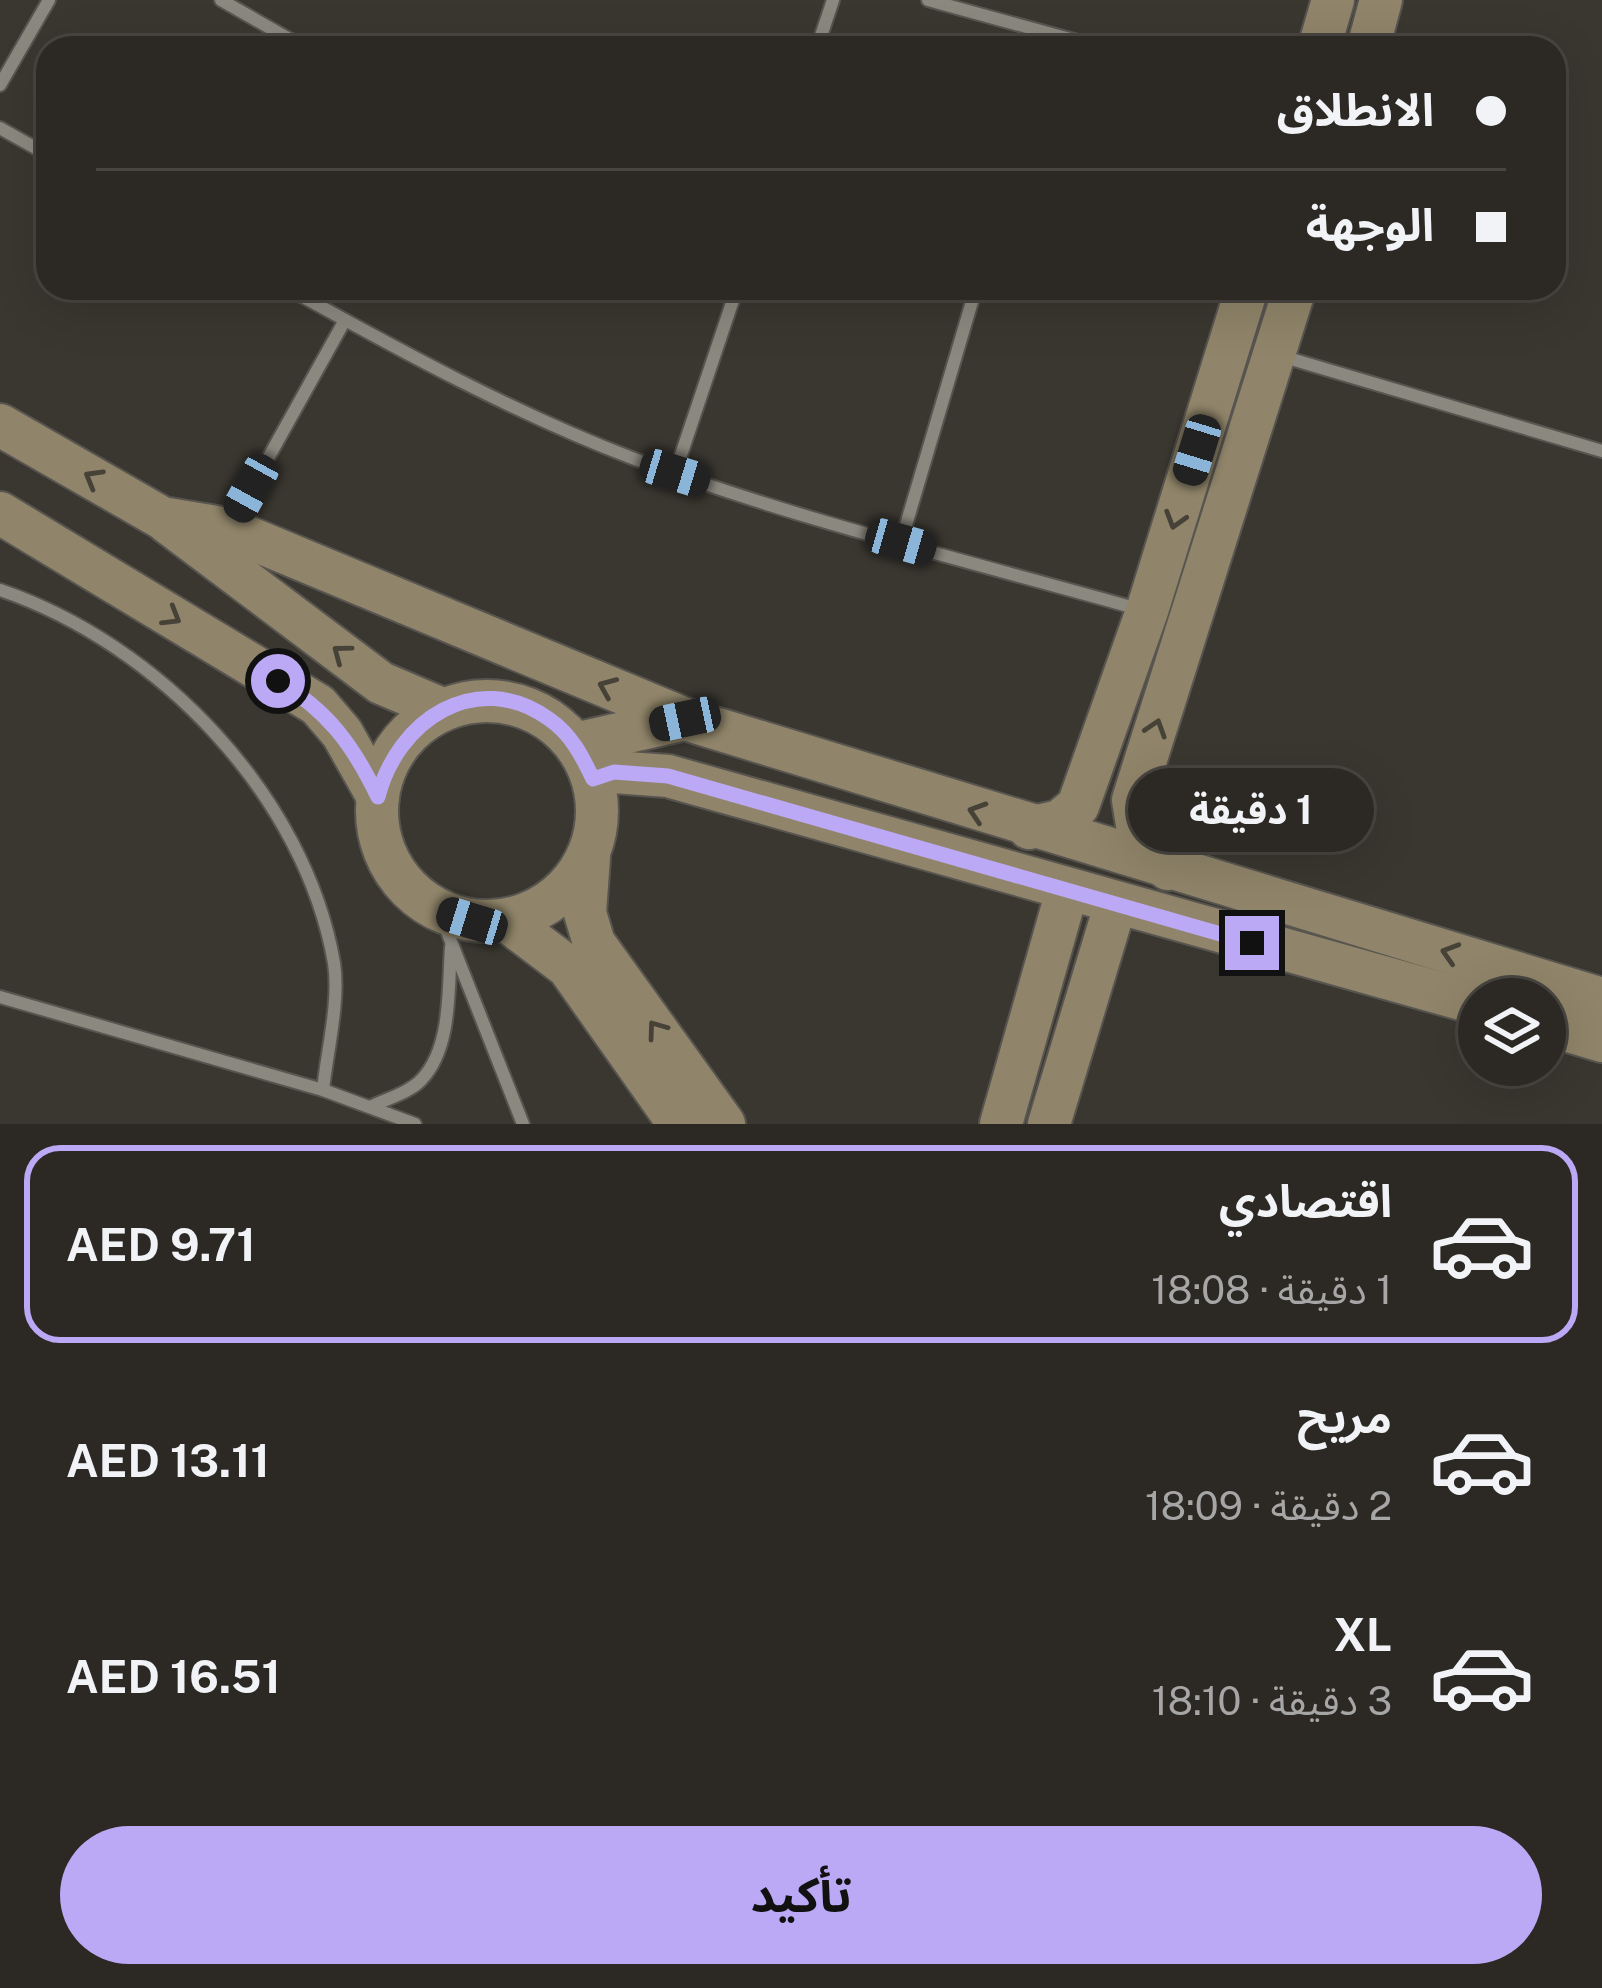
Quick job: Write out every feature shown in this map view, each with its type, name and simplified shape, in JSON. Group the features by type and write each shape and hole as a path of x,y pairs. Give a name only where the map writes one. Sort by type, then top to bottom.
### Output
{"main road":[{"path":"1322,36 1333,0"},
{"path":"1371,36 1381,0"},
{"path":"1029,828 1060,820 1078,806 1147,611 1243,300"},
{"path":"1169,869 1140,843 1133,800 1291,300"},
{"path":"0,424 162,518 381,683 442,709"},
{"path":"0,513 318,705 342,733 378,797"},
{"path":"162,518 228,529 685,719 1029,828 1602,999"},
{"path":"590,853 571,885 542,908 507,921 446,926 390,864 379,832 378,797 398,744 442,709 478,700 515,703 549,718 584,761 598,816 585,913 594,943 724,1124"},
{"path":"584,761 685,719"},
{"path":"584,761 614,772 668,776 1115,906 1458,998"},
{"path":"1001,1124 1067,891"},
{"path":"1049,1124 1115,906"},
{"path":"507,921 568,967 679,1124"},
{"path":"1566,1030 1602,1041"}],"street":[{"path":"0,85 50,0"},
{"path":"221,0 284,36"},
{"path":"821,36 833,0"},
{"path":"928,0 1034,36"},
{"path":"0,128 36,148"},
{"path":"309,300 448,376 675,473 1147,611"},
{"path":"675,473 733,300"},
{"path":"901,542 972,300"},
{"path":"228,529 345,320"},
{"path":"1274,354 1602,451"},
{"path":"0,590 97,638 180,698 251,778 313,880 335,968 323,1090"},
{"path":"370,1107 420,1082 433,1061 442,1037 446,926"},
{"path":"446,926 523,1124"},
{"path":"0,997 323,1090 416,1124"}],"route":[{"path":"278,681 318,705 362,763 378,797 398,744 418,724 442,709 478,700 515,703 549,718 575,744 593,779 614,772 668,776 1252,943"}]}
